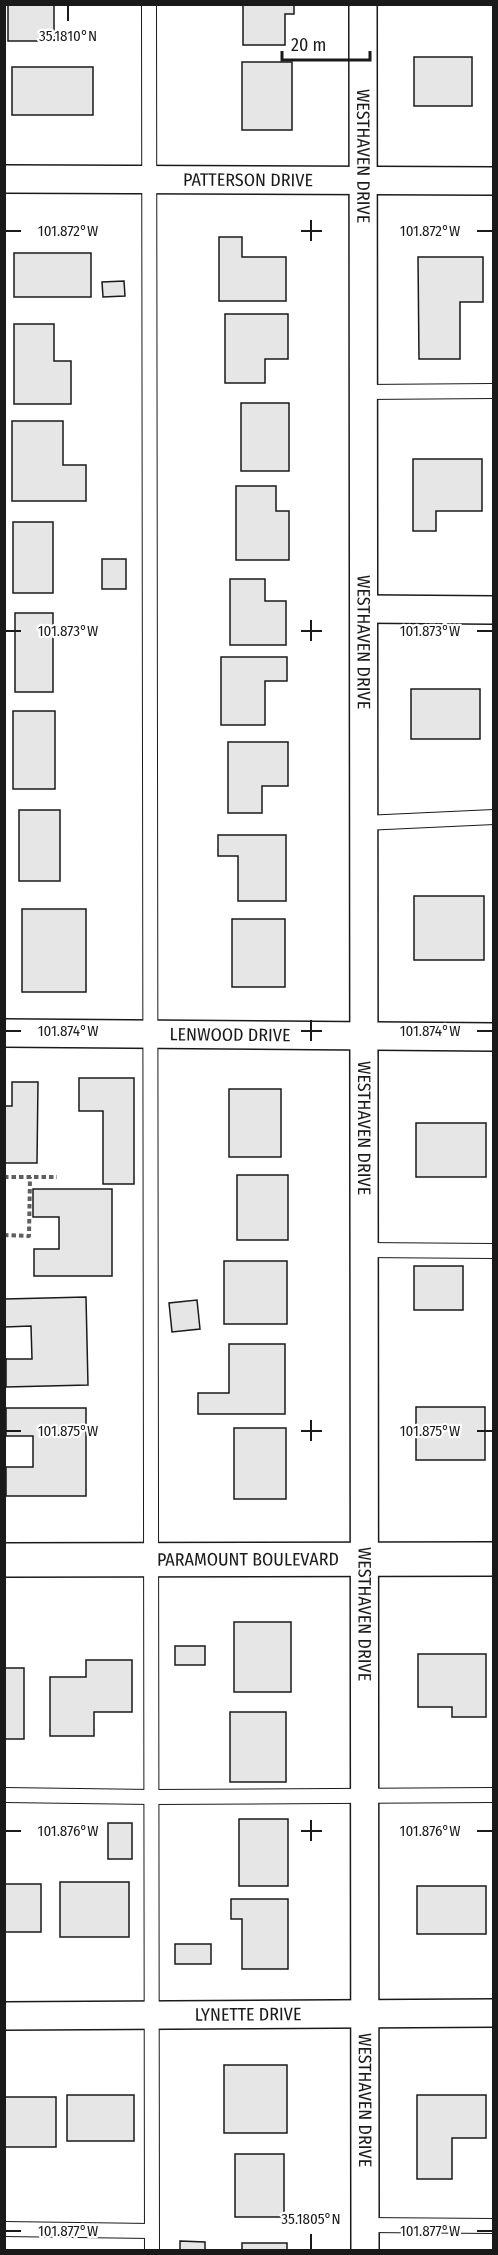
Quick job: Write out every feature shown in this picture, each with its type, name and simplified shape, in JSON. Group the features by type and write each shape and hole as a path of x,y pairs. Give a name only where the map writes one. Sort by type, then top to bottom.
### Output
{"main road":[{"name":"PARAMOUNT BOULEVARD","path":"4,1560 494,1558"}],"street":[{"name":"WESTHAVEN DRIVE","path":"363,4 365,2238"},
{"name":"PATTERSON DRIVE","path":"4,179 494,180"},
{"path":"365,609 494,610"},
{"name":"LENWOOD DRIVE","path":"4,1033 494,1037"},
{"name":"LYNETTE DRIVE","path":"4,2016 494,2013"}],"lane":[{"path":"149,4 148,1035 152,2250"},
{"path":"364,392 494,391"},
{"path":"364,823 494,817"},
{"path":"363,1250 494,1251"},
{"path":"4,1795 152,1797 494,1795"},
{"path":"365,2238 494,2226"},
{"path":"4,2229 152,2231"}],"path":[{"path":"4,1177 57,1177"},
{"path":"4,1235 29,1236 30,1177"}],"building":[{"path":"8,4 54,4 54,41 8,41"},
{"path":"243,4 294,4 294,14 285,14 285,45 243,45"},
{"path":"414,57 472,57 472,106 414,106"},
{"path":"242,62 292,62 292,130 242,130"},
{"path":"12,67 93,67 93,115 12,115"},
{"path":"219,237 242,237 242,257 286,257 286,301 219,301"},
{"path":"14,253 91,253 91,297 14,297"},
{"path":"418,257 483,257 483,302 460,302 460,359 419,359"},
{"path":"124,281 125,296 103,297 102,282"},
{"path":"225,314 288,314 288,359 265,359 265,383 225,383"},
{"path":"14,324 54,324 54,361 71,361 71,404 14,404"},
{"path":"241,403 289,403 289,471 241,471"},
{"path":"12,421 63,421 63,465 86,465 86,501 12,501"},
{"path":"413,459 482,459 482,511 436,511 436,531 413,531"},
{"path":"236,486 276,486 276,511 289,511 289,560 236,560"},
{"path":"13,522 53,522 53,593 13,593"},
{"path":"102,559 126,559 126,589 102,589"},
{"path":"230,579 265,579 265,601 286,601 286,645 230,645"},
{"path":"15,613 53,613 53,692 15,692"},
{"path":"221,657 287,657 287,681 265,681 265,725 221,725"},
{"path":"411,689 480,689 480,739 411,739"},
{"path":"13,711 55,711 55,789 13,789"},
{"path":"228,742 288,742 288,786 262,786 262,813 228,813"},
{"path":"19,810 60,810 60,881 19,881"},
{"path":"218,835 286,835 286,901 238,901 238,856 218,856"},
{"path":"414,896 484,896 484,960 414,960"},
{"path":"22,909 86,909 86,992 22,992"},
{"path":"232,919 285,919 285,987 232,987"},
{"path":"79,1078 134,1078 134,1184 103,1184 103,1111 79,1111"},
{"path":"12,1082 38,1082 37,1163 4,1163 4,1106 12,1106"},
{"path":"229,1089 281,1089 281,1157 229,1157"},
{"path":"416,1123 486,1123 486,1177 416,1177"},
{"path":"237,1175 288,1175 288,1240 237,1240"},
{"path":"33,1189 112,1189 112,1276 34,1276 34,1249 59,1249 59,1217 33,1217"},
{"path":"224,1261 287,1261 287,1324 224,1324"},
{"path":"414,1266 463,1266 463,1310 414,1310"},
{"path":"86,1297 88,1385 6,1387 6,1359 32,1359 31,1326 5,1327 5,1299"},
{"path":"197,1300 200,1329 172,1332 169,1303"},
{"path":"229,1344 285,1344 285,1414 198,1414 198,1393 229,1393"},
{"path":"416,1407 485,1407 485,1460 416,1460"},
{"path":"6,1408 86,1408 86,1496 6,1496 6,1467 33,1467 33,1436 6,1436"},
{"path":"234,1428 286,1428 286,1499 234,1499"},
{"path":"234,1622 291,1622 291,1692 234,1692"},
{"path":"175,1646 205,1646 205,1665 175,1665"},
{"path":"418,1654 486,1654 486,1717 452,1717 452,1707 418,1707"},
{"path":"86,1660 132,1660 132,1712 94,1712 94,1736 50,1736 50,1677 86,1677"},
{"path":"4,1668 24,1668 24,1739 4,1739"},
{"path":"230,1712 286,1712 286,1782 230,1782"},
{"path":"239,1819 288,1819 288,1886 239,1886"},
{"path":"108,1823 132,1823 132,1859 108,1859"},
{"path":"60,1882 129,1882 129,1937 60,1937"},
{"path":"4,1884 41,1884 41,1932 4,1932"},
{"path":"417,1886 486,1886 486,1934 417,1934"},
{"path":"231,1899 288,1899 288,1969 242,1969 242,1919 231,1919"},
{"path":"175,1944 211,1944 211,1964 175,1964"},
{"path":"224,2065 287,2065 287,2133 224,2133"},
{"path":"67,2095 134,2095 134,2141 67,2141"},
{"path":"417,2095 486,2095 486,2138 452,2138 452,2179 417,2179"},
{"path":"4,2097 56,2097 56,2147 4,2147"},
{"path":"235,2154 284,2154 284,2217 235,2217"},
{"path":"180,2241 205,2242 205,2250 180,2250"},
{"path":"242,2243 287,2243 287,2250 242,2250"}]}
